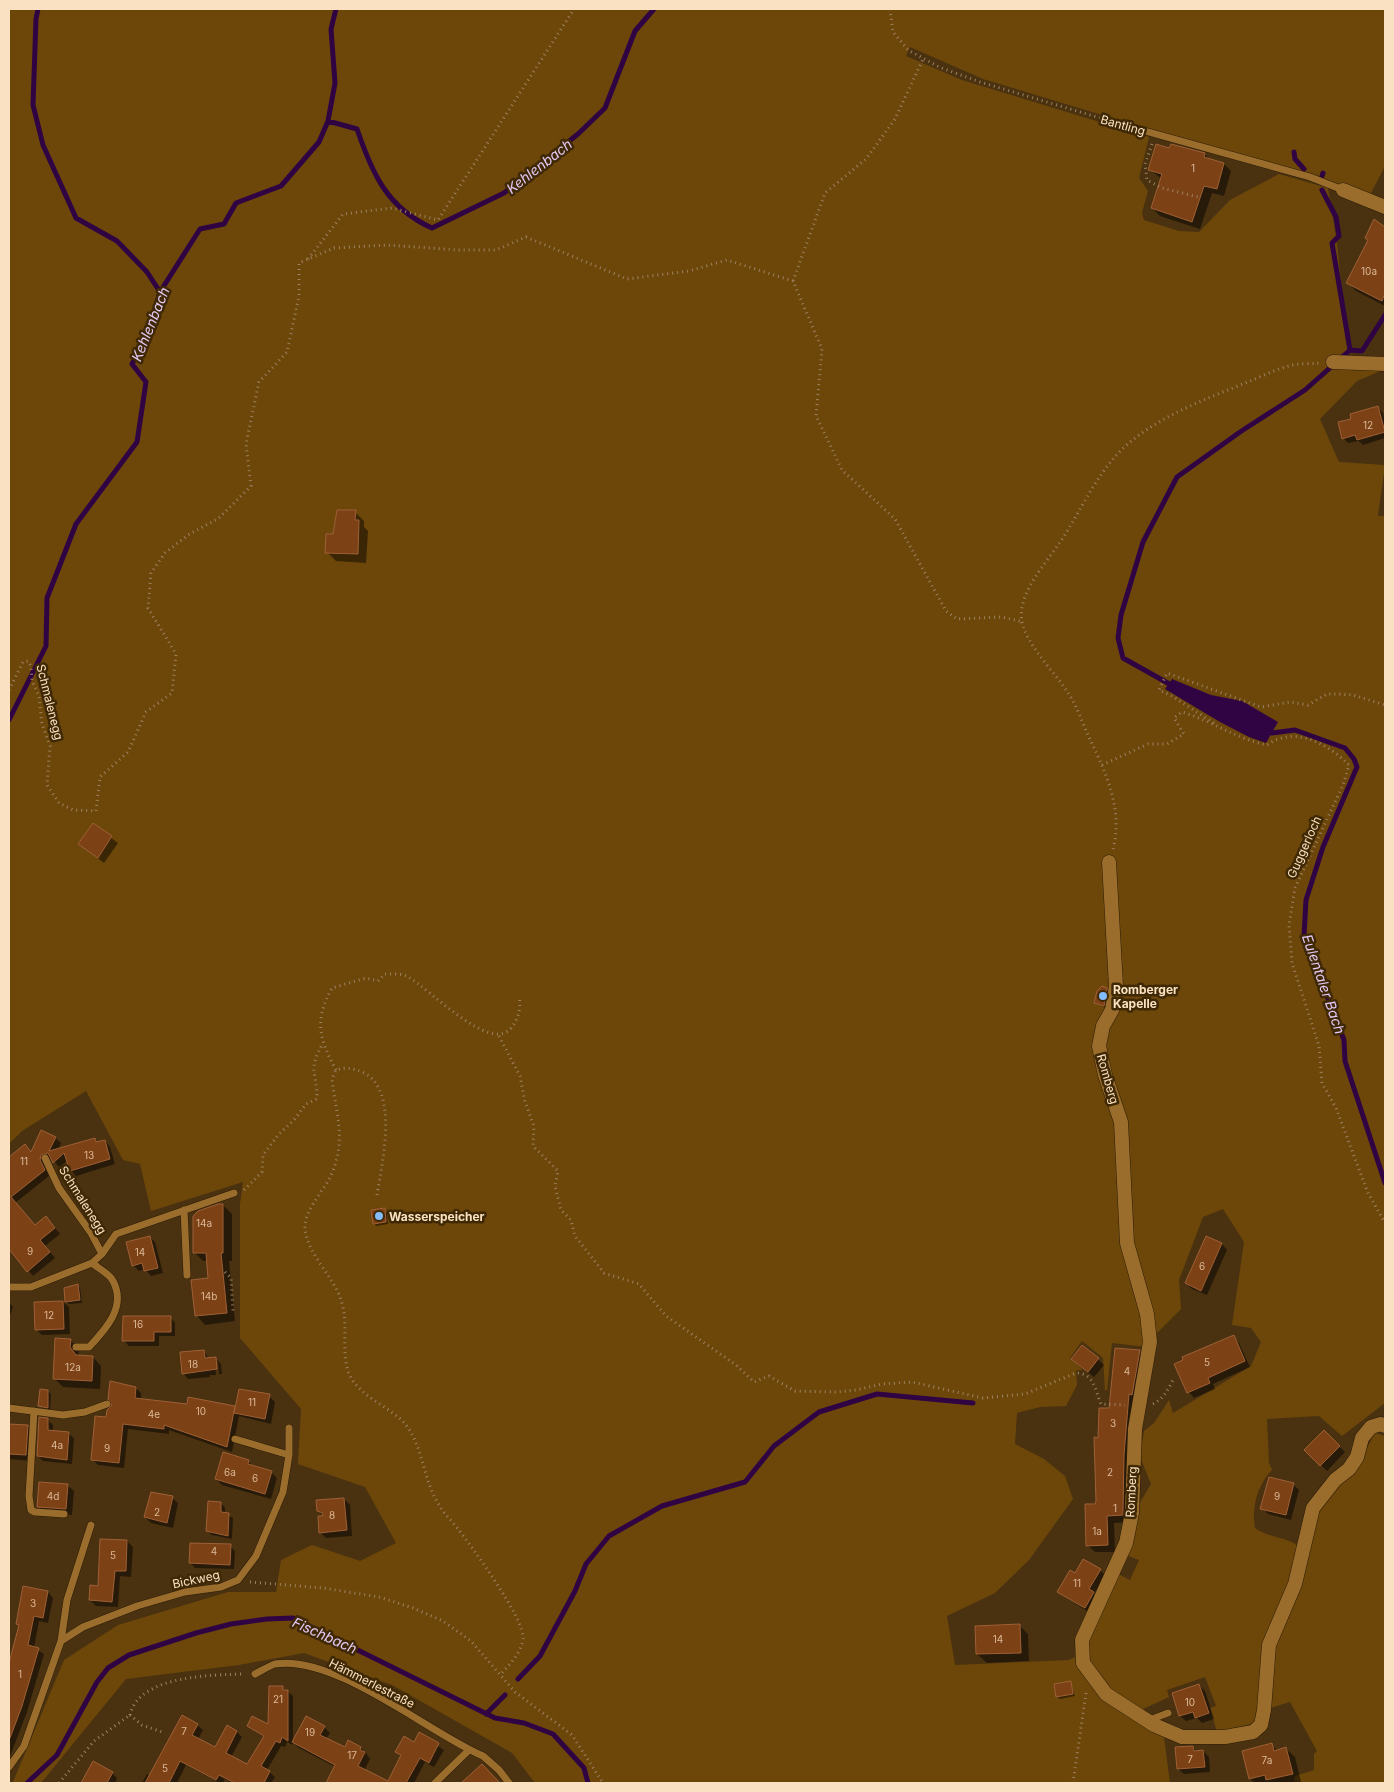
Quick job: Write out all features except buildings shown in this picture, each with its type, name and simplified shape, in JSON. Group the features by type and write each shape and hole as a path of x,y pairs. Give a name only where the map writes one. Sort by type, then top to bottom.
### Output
{"street":[{"name":"Bantling","path":"1344,190 1385,207"},
{"path":"1333,362 1385,364"},
{"name":"Romberg","path":"1109,862 1116,986 1112,1010 1104,1026 1099,1046 1105,1075 1121,1122 1127,1243 1147,1314 1150,1342 1133,1456 1132,1513 1126,1543 1082,1640 1083,1662 1089,1673 1106,1694 1147,1721 1182,1737 1225,1736 1253,1732 1261,1725 1264,1710 1269,1644 1295,1584 1313,1508 1335,1480 1349,1468 1357,1457 1362,1438 1371,1427 1381,1424 1385,1426"}],"lane":[{"name":"Bantling","path":"1126,126 1310,178 1344,190"},
{"name":"Schmalenegg","path":"45,1158 59,1188 91,1233 102,1254"},
{"name":"Schmalenegg","path":"9,1287 31,1287 92,1263 102,1254 116,1234 234,1193"},
{"path":"184,1210 188,1275"},
{"path":"76,1347 89,1347 109,1326 116,1310 118,1294 113,1279 92,1263"},
{"path":"9,1408 63,1415 86,1412 107,1404"},
{"path":"34,1411 29,1496 31,1510 35,1512 64,1514"},
{"name":"Bickweg","path":"61,1641 83,1627 137,1606 186,1592 221,1587 238,1580 256,1556 283,1492 289,1455 289,1428"},
{"path":"235,1439 289,1455"},
{"path":"9,1767 26,1740 61,1641 67,1600 91,1525"},
{"name":"Hämmerlestraße","path":"255,1674 275,1664 304,1664 320,1669 370,1692 459,1742 499,1770 509,1783"},
{"path":"1147,1721 1168,1713"},
{"path":"435,1783 469,1750"}],"path":[{"path":"307,260 343,214 392,208 438,220 574,9"},
{"name":"Bantling","path":"890,9 893,32 908,50 939,67 980,82 1126,126"},
{"path":"923,59 896,119 866,159 825,193 793,281 822,349 816,416 842,470 895,518 946,611 957,619 1002,617 1023,622"},
{"path":"1155,134 1145,164 1147,180 1162,188 1198,197"},
{"path":"307,260 334,248 387,244 459,250 496,250 526,237 627,279 690,271 727,260 793,281"},
{"name":"Schmalenegg","path":"9,690 23,662 28,661 31,666 32,681 39,696 42,724 50,746 47,785 59,803 73,810 96,810 100,777 128,752 146,712 172,693 176,654 148,608 150,573 165,553 188,535 219,518 251,486 246,444 259,382 287,352 299,296 299,263 307,260"},
{"path":"1109,862 1117,820 1113,797 1102,765 1070,696 1035,647 1023,622 1022,608 1035,577 1113,458 1137,438 1168,417 1289,366 1333,362"},
{"path":"1219,726 1194,709 1159,690 1167,673 1261,707 1290,702 1308,705 1327,694 1353,695 1385,705"},
{"name":"Guggerloch","path":"1102,765 1148,744 1167,744 1184,734 1174,718 1182,712 1219,726 1248,741 1267,745 1277,738 1292,735 1334,750 1349,765 1343,785 1295,888 1289,925 1292,963 1319,1046 1322,1083 1336,1108 1368,1193 1385,1222"},
{"path":"336,1070 320,1028 322,1006 332,988 366,978 378,981 385,974 405,975 425,987 464,1020 485,1032 499,1036 507,1033 518,1020 519,996"},
{"path":"499,1036 520,1076 525,1102 534,1126 533,1146 558,1171 556,1186 561,1210 571,1220 575,1236 604,1273 639,1284 666,1316 720,1353 746,1373 754,1382 769,1376 795,1391 836,1392 882,1384 912,1382 983,1398 1025,1394 1076,1372 1084,1373 1090,1377 1101,1404 1148,1407 1159,1401 1173,1380"},
{"path":"234,1193 243,1190 262,1172 263,1155 278,1134 294,1120 306,1104 317,1099 317,1087 312,1076 314,1060 324,1042"},
{"path":"377,1195 385,1122 383,1096 374,1081 367,1074 344,1067 336,1070 332,1079 341,1145 331,1175 312,1207 305,1226 307,1234 312,1250 329,1275 341,1300 346,1321 348,1372 367,1396 404,1423 412,1434 438,1504 464,1537 506,1599 520,1624 523,1639 514,1660 501,1674"},
{"path":"225,1272 230,1278 233,1311"},
{"path":"238,1580 266,1585 323,1588 379,1597 413,1608 443,1621 472,1641 515,1692 572,1735 603,1783"},
{"path":"1073,1783 1089,1673"},
{"path":"59,1783 94,1741 130,1715 136,1701 159,1685 206,1676 255,1674"},
{"path":"130,1715 142,1725 165,1733"}],"shaded area":[{"path":"9,9 1385,9 1385,166 1371,193 1367,195 983,79 910,47 906,56 962,80 1149,137 1139,178 1148,191 1142,213 1144,220 1179,231 1199,232 1230,200 1279,174 1328,188 1337,243 1349,366 1385,369 1357,381 1320,419 1339,462 1385,465 1378,516 1385,516 1385,1403 1342,1436 1319,1416 1267,1419 1269,1463 1272,1470 1259,1489 1255,1504 1254,1520 1255,1528 1260,1531 1297,1545 1331,1494 1358,1465 1375,1433 1385,1436 1385,1783 1294,1783 1295,1776 1314,1770 1314,1754 1317,1751 1290,1702 1267,1709 1259,1722 1217,1732 1210,1708 1216,1706 1205,1677 1167,1690 1169,1697 1143,1709 1140,1723 1164,1737 1170,1783 535,1783 512,1753 392,1685 304,1653 239,1665 126,1679 41,1783 13,1782 64,1660 118,1625 228,1592 276,1592 281,1560 312,1545 360,1561 396,1543 365,1487 298,1464 301,1409 240,1338 240,1204 243,1182 151,1211 140,1164 123,1160 86,1091 22,1131 9,1144","holes":["1223,1209 1244,1242 1232,1325 1251,1328 1261,1342 1251,1366 1173,1413 1169,1400 1154,1423 1144,1431 1140,1457 1151,1484 1134,1513 1123,1554 1139,1560 1130,1580 1114,1572 1079,1655 1069,1660 955,1665 947,1616 995,1593 1029,1560 1073,1499 1065,1476 1044,1459 1015,1444 1017,1413 1040,1407 1066,1406 1077,1385 1076,1370 1083,1370 1070,1358 1082,1341 1103,1358 1105,1390 1107,1390 1112,1343 1147,1347 1154,1336 1181,1309 1179,1280 1203,1217"]},
{"path":"1172,679 1211,695 1242,701 1278,722 1266,743 1249,737 1165,689"}],"waterway":[{"path":"38,9 33,105 43,145 76,218 117,241 147,272 160,292"},
{"path":"328,121 335,83 331,29 336,9"},
{"name":"Kehlenbach","path":"9,720 46,646 47,598 76,524 137,442 146,382 132,364 148,334 160,292 200,229 224,224 236,203 281,186 319,142 328,121 357,129 375,174 383,188 403,210 416,220 432,228 504,193 578,134 605,108 635,31 654,9"},
{"path":"1294,152 1295,159 1304,169"},
{"path":"1322,190 1336,217 1339,236 1332,243 1350,350"},
{"path":"1341,358 1350,350 1362,351 1385,315"},
{"path":"1173,686 1123,658 1118,638 1121,615 1143,542 1177,477 1240,432 1305,390 1331,367"},
{"name":"Eulentaler Bach","path":"1267,730 1272,733 1295,730 1345,748 1354,759 1357,767 1323,847 1306,900 1304,936 1344,1040 1345,1061 1385,1183"},
{"path":"518,1679 540,1656 575,1591 586,1564 609,1536 662,1506 745,1482 774,1446 819,1412 877,1394 973,1403"},
{"name":"Fischbach","path":"27,1783 57,1755 97,1682 108,1668 129,1655 196,1633 231,1624 267,1619 293,1618 495,1718 524,1723 553,1734 584,1768 588,1783"},
{"path":"486,1714 505,1695"}],"place":[{"name":"Romberger Kapelle","path":"1103,996"},
{"name":"Wasserspeicher","path":"379,1216"}]}
